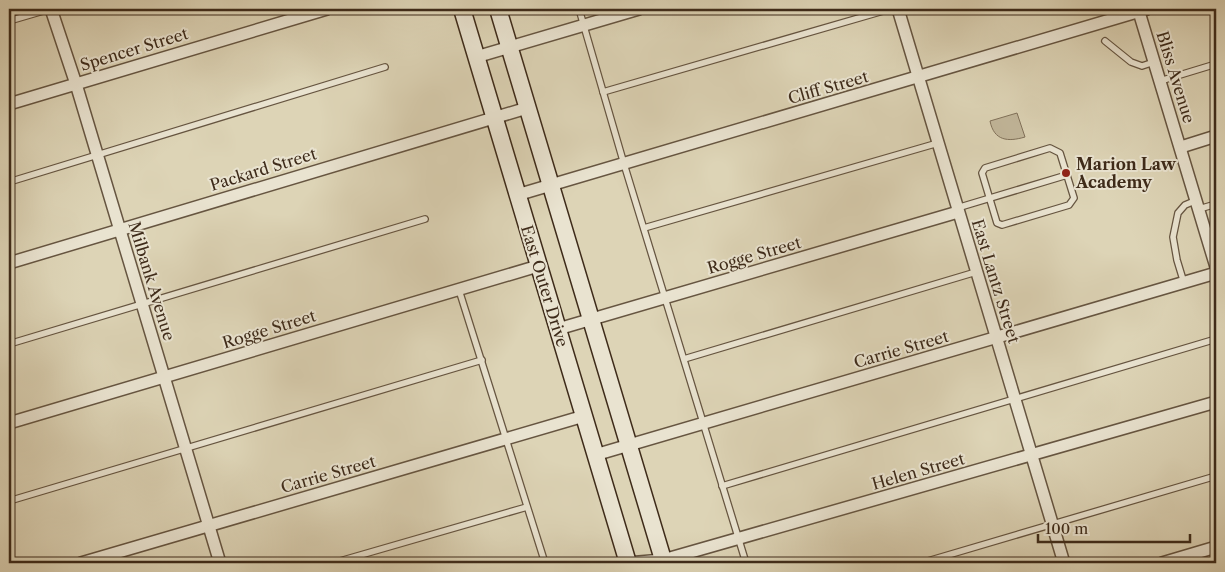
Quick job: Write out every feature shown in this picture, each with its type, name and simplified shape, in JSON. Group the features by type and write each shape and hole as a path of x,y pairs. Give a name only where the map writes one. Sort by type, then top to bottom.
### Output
{"main road":[{"name":"East Outer Drive","path":"462,9 628,563"},
{"name":"East Outer Drive","path":"498,9 663,562"}],"street":[{"name":"Milbank Avenue","path":"51,9 76,84 220,563"},
{"name":"Spencer Street","path":"9,104 327,9"},
{"path":"476,57 639,9"},
{"name":"East Lantz Street","path":"898,9 1064,563"},
{"name":"Cliff Street","path":"517,195 1143,10"},
{"name":"Bliss Avenue","path":"1143,10 1154,62 1216,266"},
{"name":"Packard Street","path":"9,263 527,108"},
{"path":"1181,147 1216,136"},
{"name":"Rogge Street","path":"558,329 958,210"},
{"name":"Rogge Street","path":"9,423 538,266"},
{"name":"Carrie Street","path":"595,454 628,446 1216,273"},
{"name":"Helen Street","path":"628,563 663,562 1216,402"},
{"name":"Carrie Street","path":"81,563 584,416"},
{"path":"1162,563 1216,547"}],"lane":[{"path":"9,21 51,9"},
{"path":"579,9 624,164 746,563"},
{"path":"603,92 890,9"},
{"path":"1105,41 1131,62 1142,66 1154,62"},
{"path":"1160,81 1216,64"},
{"path":"9,182 385,67"},
{"path":"644,228 938,143"},
{"path":"1050,148 1060,153 1074,198 1069,205 1002,225 997,223 990,198 982,173 985,168 1050,148"},
{"path":"958,210 990,198 1067,175"},
{"path":"1184,283 1172,236 1178,213 1185,205 1216,204"},
{"path":"9,344 426,219"},
{"path":"684,359 976,272"},
{"path":"459,290 545,563"},
{"path":"722,486 1216,339"},
{"path":"9,501 482,360"},
{"path":"921,563 1216,476"},
{"path":"333,563 527,507"}],"shaded area":[{"path":"1017,113 1025,137 1008,139 998,136 992,128 990,121"}],"place":[{"name":"Marion Law Academy","path":"1066,173"}]}
